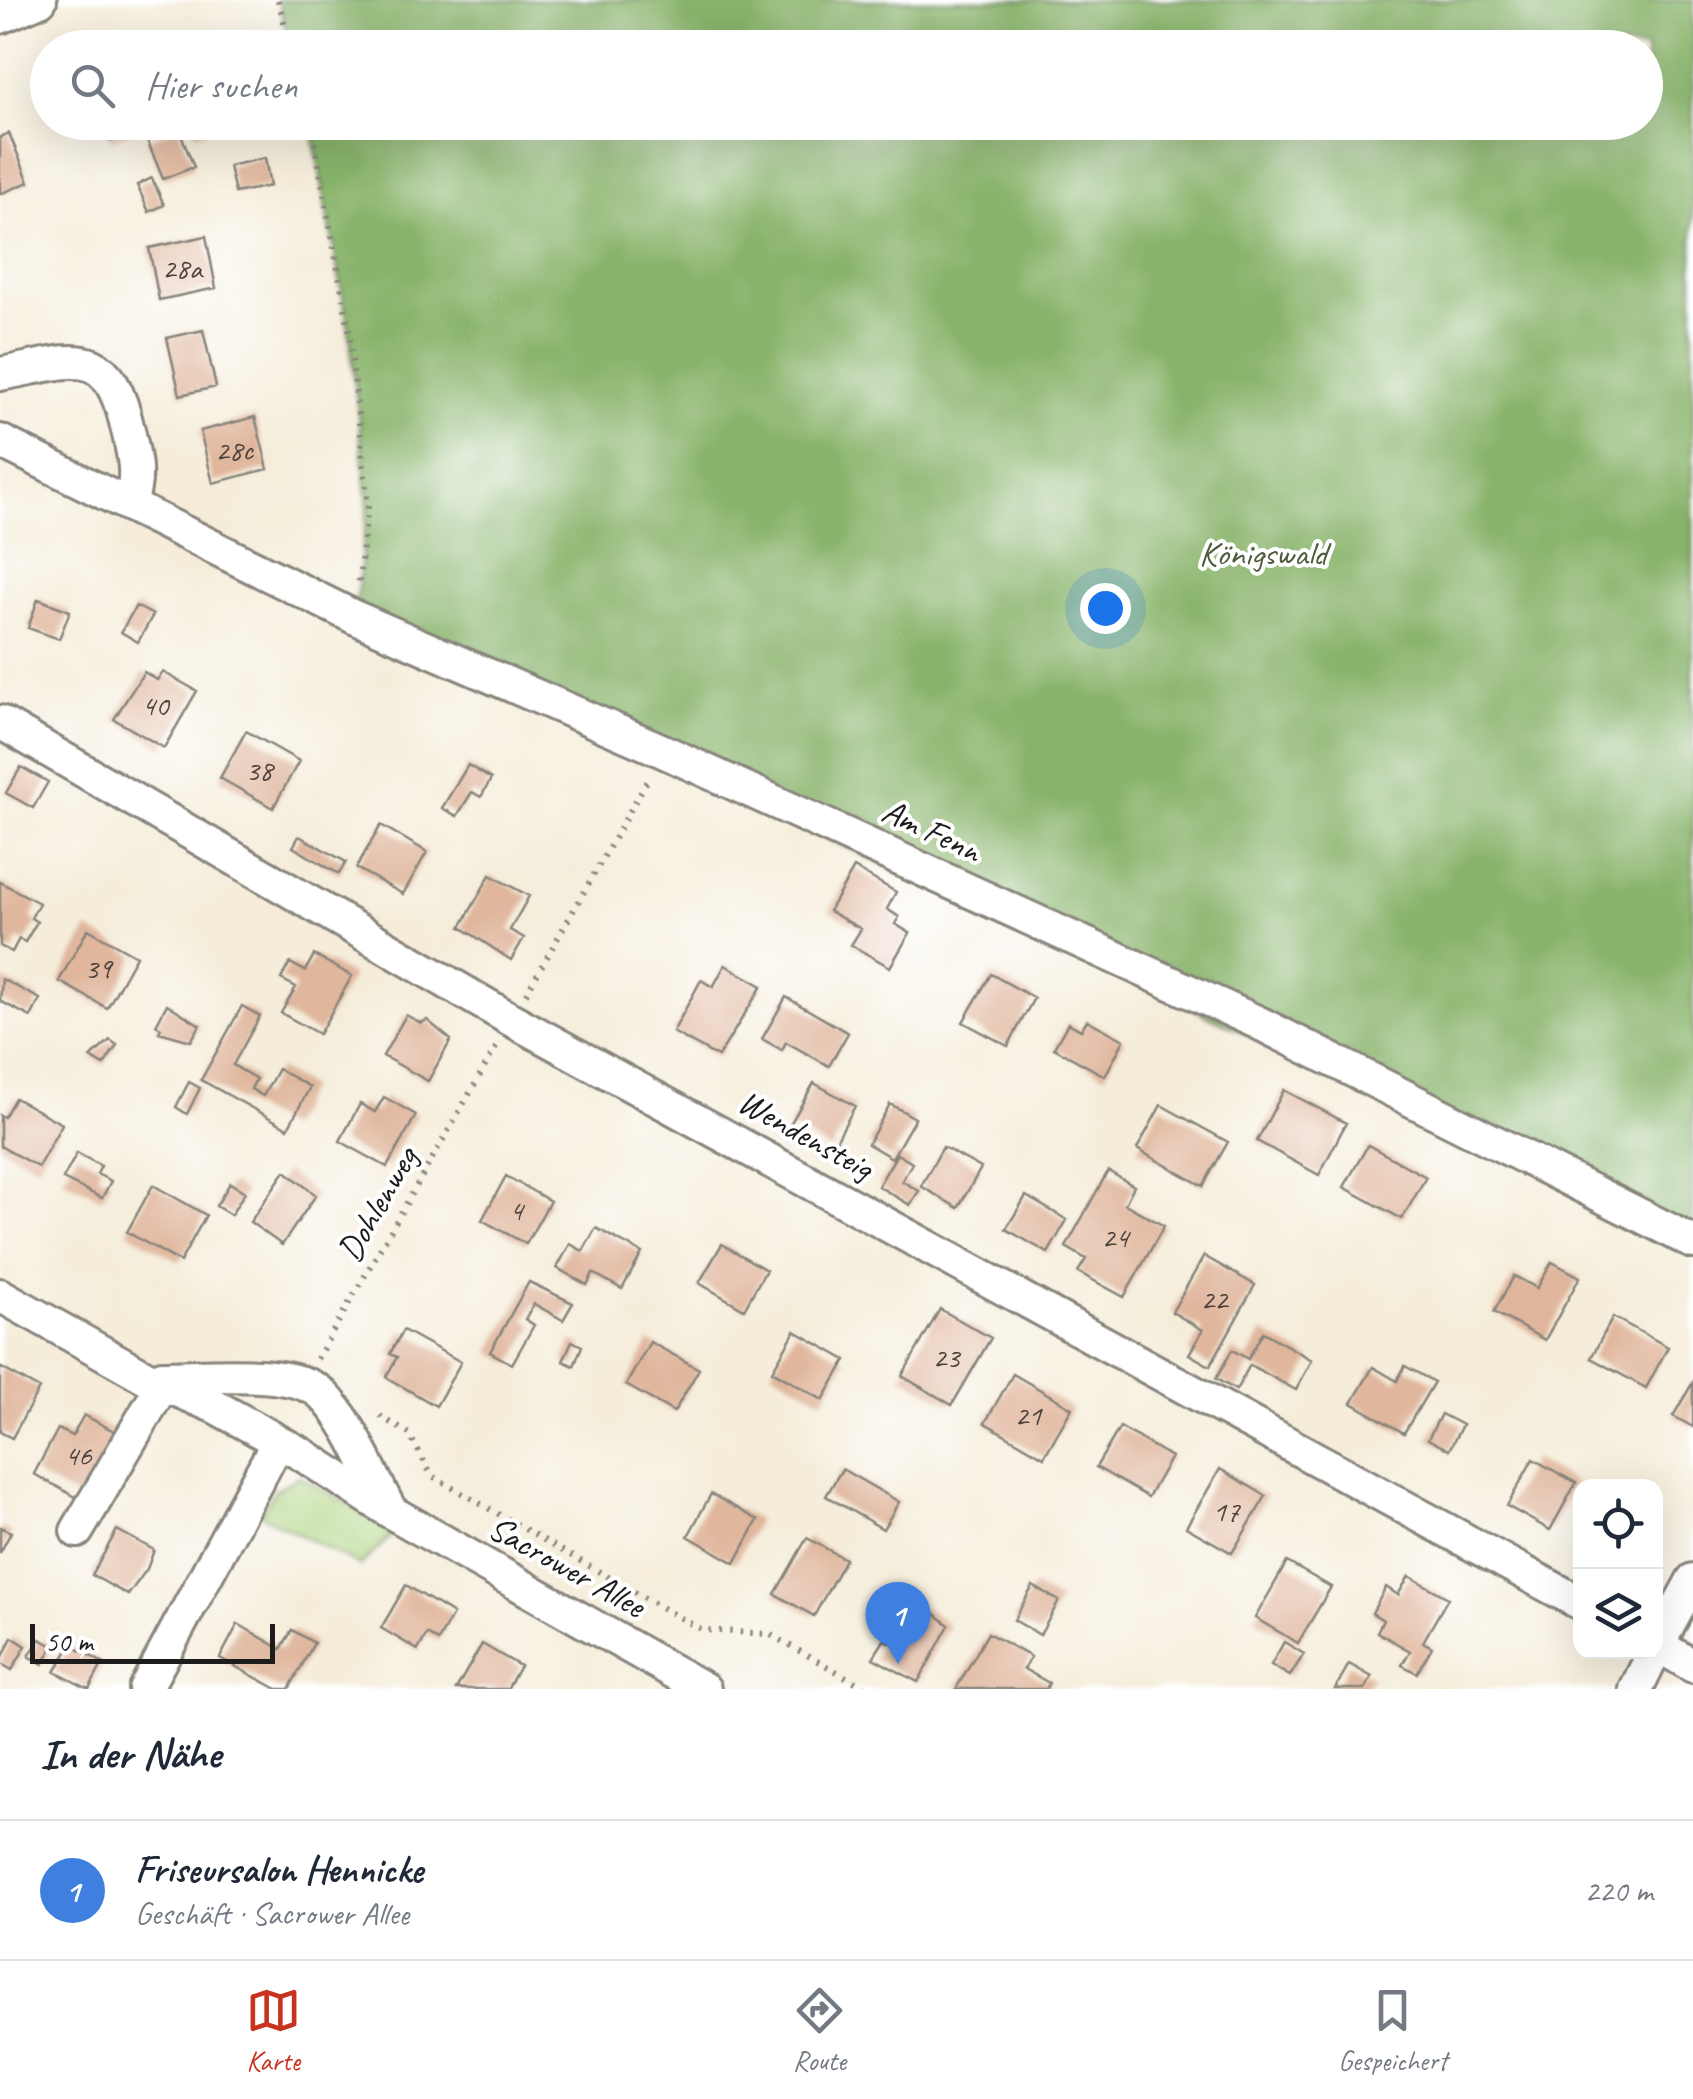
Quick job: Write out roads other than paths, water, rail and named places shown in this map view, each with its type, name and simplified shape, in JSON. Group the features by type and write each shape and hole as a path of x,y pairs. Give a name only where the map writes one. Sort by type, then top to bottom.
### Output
{"street":[{"path":"0,17 40,0"},
{"path":"0,374 72,361 106,372 120,391 139,478 130,506"},
{"name":"Am Fenn","path":"0,441 354,616 663,751 1259,1023 1693,1242"},
{"name":"Wendensteig","path":"0,722 512,1020 1573,1599"},
{"name":"Sacrower Allee","path":"0,1295 154,1381 278,1442 391,1512 704,1689"},
{"path":"77,1531 154,1381"},
{"name":"Sacrower Allee","path":"154,1381 293,1381"},
{"path":"145,1689 278,1442 293,1381 347,1406 391,1512"},
{"path":"278,1442 347,1406"},
{"path":"1663,1634 1693,1580"},
{"path":"1663,1651 1693,1666"},
{"path":"1636,1689 1650,1659"}],"place":[{"name":"Friseursalon Hennicke","path":"898,1664"}],"park label":[{"name":"Königswald","path":"1263,553"}]}
